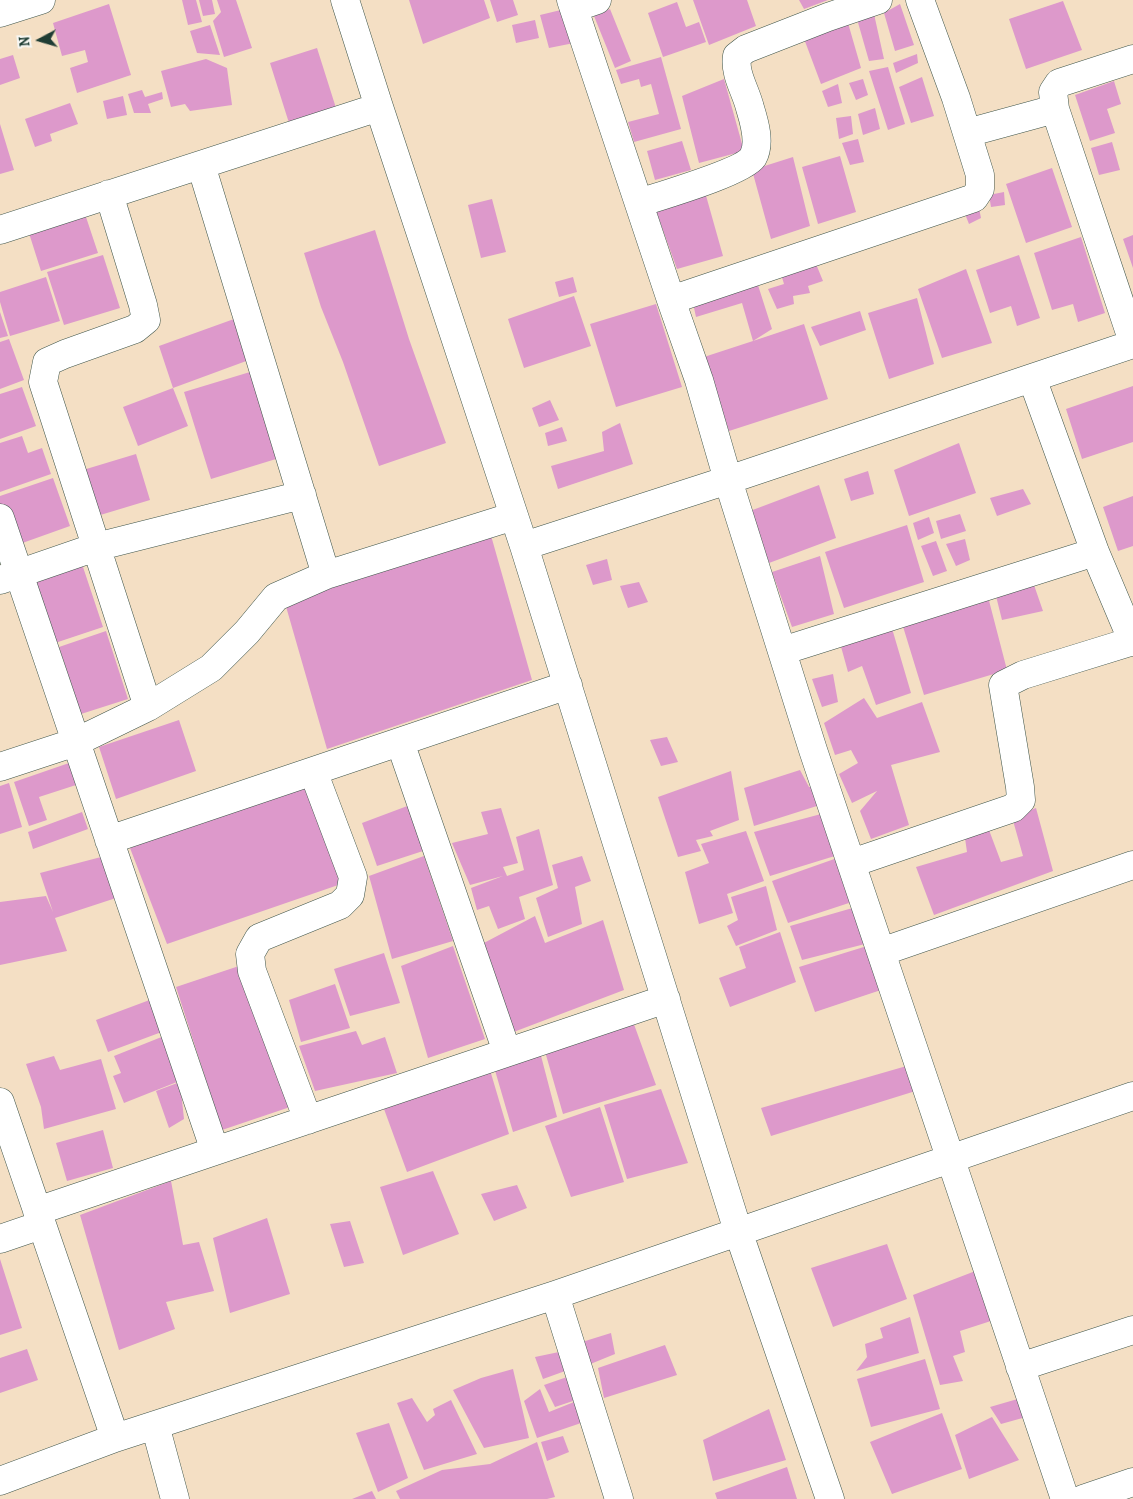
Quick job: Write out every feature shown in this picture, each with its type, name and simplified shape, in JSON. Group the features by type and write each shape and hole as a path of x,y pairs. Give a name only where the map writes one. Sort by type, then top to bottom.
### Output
{"street":[{"path":"0,14 41,0"},
{"path":"345,0 524,546 738,1231 830,1499"},
{"path":"639,203 737,169 753,157 756,146 754,125 750,105 736,64 737,56 746,49 828,16 878,0"},
{"path":"671,300 974,198 980,189 980,176 967,133 920,0"},
{"path":"581,3 639,203 699,380 728,480 782,651 1065,1499"},
{"path":"524,546 728,480 1133,343 1055,108 1053,92 1059,83 1133,59"},
{"path":"0,230 379,107"},
{"path":"967,133 1055,108"},
{"path":"201,165 326,574"},
{"path":"109,194 144,305 146,320 135,329 47,362 43,382 148,707"},
{"path":"852,863 1013,808 1020,800 1020,787 1003,685 1023,675 1132,636 1095,552 1032,378"},
{"path":"9,576 96,546 302,495"},
{"path":"0,767 76,742 148,707 211,668 247,632 276,597 326,574 514,516"},
{"path":"0,518 9,576 76,742 215,1151"},
{"path":"782,651 1095,552"},
{"path":"109,840 568,685"},
{"path":"400,742 508,1052"},
{"path":"308,1120 252,971 250,954 259,938 340,904 350,895 353,876 313,771"},
{"path":"881,952 1133,865"},
{"path":"0,1239 39,1218 215,1151 666,999"},
{"path":"0,1481 115,1438 555,1295 1133,1096"},
{"path":"0,1102 115,1438"},
{"path":"555,1295 614,1498"},
{"path":"1020,1367 1133,1330"},
{"path":"155,1425 175,1499"},
{"path":"1083,1499 1133,1482"}],"building":[{"path":"182,0 196,0 202,22 188,25"},
{"path":"199,0 212,0 215,14 203,16"},
{"path":"217,0 236,0 252,48 224,57 213,21 221,12"},
{"path":"409,0 484,0 490,18 423,44"},
{"path":"490,0 513,0 518,15 497,22"},
{"path":"693,0 747,0 756,26 709,45"},
{"path":"799,0 828,0 804,9"},
{"path":"1063,1 1082,50 1026,69 1009,19"},
{"path":"677,2 686,27 699,22 706,42 663,57 648,13"},
{"path":"109,4 131,75 77,93 70,68 88,62 85,50 62,56 53,23"},
{"path":"900,4 914,45 895,51 884,13"},
{"path":"565,9 574,43 549,48 540,15"},
{"path":"610,9 631,61 615,68 594,16"},
{"path":"874,14 884,59 869,61 857,19"},
{"path":"535,20 539,38 516,43 512,25"},
{"path":"848,23 861,68 821,84 803,36"},
{"path":"210,25 220,55 197,53 190,31"},
{"path":"317,48 336,108 289,123 270,63"},
{"path":"917,54 918,63 896,73 893,63"},
{"path":"13,55 20,78 0,85 0,59"},
{"path":"661,57 681,129 634,142 628,122 659,114 651,84 641,87 639,79 621,84 616,70"},
{"path":"206,59 227,68 232,105 190,111 185,104 171,107 161,71"},
{"path":"888,67 905,124 888,130 869,71"},
{"path":"922,77 934,116 911,123 899,87"},
{"path":"724,79 744,151 699,163 682,96"},
{"path":"863,79 868,95 856,100 849,83"},
{"path":"1114,81 1121,104 1107,109 1115,133 1090,141 1075,95"},
{"path":"838,84 842,103 828,107 822,91"},
{"path":"142,90 145,97 162,92 163,99 148,104 151,113 134,113 128,94"},
{"path":"123,96 127,115 107,119 103,101"},
{"path":"70,103 78,124 50,134 52,141 35,147 25,119"},
{"path":"875,108 880,129 863,135 858,114"},
{"path":"851,116 853,134 839,139 836,118"},
{"path":"0,124 14,170 0,174"},
{"path":"858,139 864,162 850,165 842,143"},
{"path":"682,141 691,170 655,180 647,151"},
{"path":"1112,142 1120,170 1099,175 1091,148"},
{"path":"840,156 856,212 818,224 802,167"},
{"path":"793,157 810,226 771,239 752,170"},
{"path":"1052,168 1072,227 1026,243 1006,184"},
{"path":"705,192 723,256 677,269 656,211"},
{"path":"1004,192 1005,205 991,207 989,195"},
{"path":"492,199 506,252 481,258 468,205"},
{"path":"979,208 981,218 969,224 965,214"},
{"path":"84,211 98,253 41,271 28,230"},
{"path":"375,230 409,339 446,443 379,466 343,362 321,307 304,253"},
{"path":"1133,235 1133,268 1123,239"},
{"path":"1081,237 1105,313 1078,322 1073,304 1052,310 1034,253"},
{"path":"103,255 120,308 64,325 47,272"},
{"path":"1019,255 1040,318 1017,326 1011,306 990,313 976,270"},
{"path":"816,264 823,281 808,286 810,293 793,296 794,304 777,309 768,289 784,284 781,274"},
{"path":"966,269 992,343 942,358 918,289"},
{"path":"46,277 60,321 10,336 0,302 0,292"},
{"path":"573,277 577,292 559,297 555,282"},
{"path":"757,282 772,329 753,341 742,303 696,317 693,303"},
{"path":"574,296 591,346 524,368 508,319"},
{"path":"917,298 934,364 889,379 868,313"},
{"path":"656,304 682,387 616,407 590,324"},
{"path":"860,311 866,330 820,346 811,327"},
{"path":"0,312 8,336 0,338"},
{"path":"234,319 249,360 173,388 159,346"},
{"path":"804,324 828,399 729,431 704,357"},
{"path":"9,339 24,380 0,389 0,342"},
{"path":"250,372 276,459 211,479 184,392"},
{"path":"1133,386 1133,442 1082,459 1066,409"},
{"path":"22,387 36,426 0,439 0,394"},
{"path":"173,388 188,426 138,446 123,407"},
{"path":"550,400 559,420 539,427 532,408"},
{"path":"620,423 633,464 558,489 551,466 604,451 602,432"},
{"path":"562,427 567,441 548,446 545,433"},
{"path":"22,436 28,453 42,448 51,474 0,492 0,443"},
{"path":"959,443 976,493 909,516 894,470"},
{"path":"136,454 150,500 97,516 83,470"},
{"path":"868,471 874,494 851,501 844,479"},
{"path":"53,478 70,526 14,546 0,507 0,496"},
{"path":"819,485 836,538 769,563 750,511"},
{"path":"1023,489 1031,504 997,516 990,498"},
{"path":"1133,496 1133,546 1118,551 1103,507"},
{"path":"960,514 966,531 941,539 936,521"},
{"path":"929,517 934,533 918,540 913,523"},
{"path":"907,525 924,582 844,608 825,552"},
{"path":"490,532 532,680 327,749 285,603"},
{"path":"965,539 970,560 956,566 946,544"},
{"path":"936,541 947,571 933,576 921,546"},
{"path":"820,556 834,614 792,627 772,572"},
{"path":"607,559 612,580 593,585 586,565"},
{"path":"82,564 103,627 55,643 34,580"},
{"path":"639,582 648,602 628,608 620,586"},
{"path":"1034,585 1043,611 1002,620 996,596"},
{"path":"987,593 1007,670 924,695 901,620"},
{"path":"891,625 911,693 876,705 862,666 848,672 840,643"},
{"path":"106,631 128,699 81,714 59,647"},
{"path":"833,674 838,702 822,707 812,679"},
{"path":"864,698 877,718 922,702 940,752 891,765 909,825 871,839 860,811 877,791 852,803 839,774 858,763 851,750 835,755 824,723"},
{"path":"179,720 196,771 116,799 99,747"},
{"path":"667,737 678,762 661,766 650,740"},
{"path":"69,763 76,785 39,797 47,820 29,826 14,782"},
{"path":"800,770 809,787 816,786 820,805 754,826 744,788"},
{"path":"731,771 739,820 710,831 713,836 696,840 701,851 678,857 658,797"},
{"path":"9,783 22,827 0,834 0,786"},
{"path":"307,783 344,883 167,944 130,848"},
{"path":"410,805 423,851 377,866 362,823"},
{"path":"501,808 518,863 503,867 507,876 524,870 516,837 539,829 553,885 519,897 525,919 498,929 489,906 477,910 471,888 503,876 470,885 452,843 488,834 481,812"},
{"path":"1036,808 1053,871 934,915 916,867 967,852 965,838 989,830 1001,862 1023,856 1012,817"},
{"path":"82,812 88,829 33,849 28,832"},
{"path":"821,814 838,855 770,876 754,832"},
{"path":"746,831 764,881 727,894 733,913 699,924 685,872 709,863 701,844"},
{"path":"424,856 453,941 392,959 369,876"},
{"path":"582,856 591,881 575,887 582,924 548,937 536,898 558,888 552,865"},
{"path":"101,857 116,898 55,918 67,951 0,965 0,902 46,896 53,912 40,873"},
{"path":"840,857 855,901 788,923 772,881"},
{"path":"766,886 777,930 736,946 727,926 738,920 731,897"},
{"path":"856,907 869,943 802,960 790,926"},
{"path":"535,916 545,943 603,920 624,990 511,1033 482,944"},
{"path":"780,932 796,982 730,1007 719,978 746,968 739,947"},
{"path":"453,946 485,1039 428,1058 401,966"},
{"path":"867,946 881,990 815,1012 799,967"},
{"path":"384,953 400,1003 350,1016 334,969"},
{"path":"245,964 293,1106 222,1130 176,987"},
{"path":"335,984 350,1028 301,1042 289,1000"},
{"path":"155,998 167,1030 108,1052 96,1020"},
{"path":"631,1016 656,1085 563,1114 544,1048"},
{"path":"356,1031 362,1045 385,1037 397,1073 315,1091 299,1046"},
{"path":"169,1034 187,1078 124,1103 113,1076 121,1073 114,1056"},
{"path":"540,1052 557,1117 513,1132 494,1067"},
{"path":"54,1056 60,1070 101,1059 116,1109 44,1129 41,1107 26,1064"},
{"path":"910,1065 922,1089 771,1136 761,1108"},
{"path":"490,1070 509,1134 407,1172 384,1109"},
{"path":"180,1082 184,1119 169,1128 156,1091"},
{"path":"661,1089 688,1163 627,1179 604,1105"},
{"path":"600,1107 624,1182 571,1197 545,1126"},
{"path":"103,1130 113,1168 67,1181 56,1143"},
{"path":"433,1171 459,1234 403,1255 380,1187"},
{"path":"171,1181 183,1245 199,1242 214,1291 166,1302 175,1329 119,1350 80,1215"},
{"path":"517,1185 527,1208 494,1221 481,1194"},
{"path":"267,1218 290,1294 230,1313 213,1238"},
{"path":"350,1221 364,1263 344,1267 330,1224"},
{"path":"887,1244 907,1299 833,1327 811,1268"},
{"path":"0,1259 22,1328 0,1335"},
{"path":"978,1270 994,1320 960,1331 965,1352 953,1356 963,1381 940,1385 913,1295"},
{"path":"910,1317 919,1353 856,1371 867,1357 865,1344 883,1338 880,1328"},
{"path":"611,1333 615,1354 588,1365 582,1342"},
{"path":"665,1345 677,1375 604,1398 598,1368"},
{"path":"27,1349 38,1380 0,1393 0,1358"},
{"path":"559,1352 568,1370 543,1379 535,1357"},
{"path":"925,1359 940,1409 871,1427 857,1379"},
{"path":"513,1369 529,1438 484,1448 453,1390 481,1378"},
{"path":"567,1377 576,1400 555,1407 544,1385"},
{"path":"540,1389 549,1412 574,1402 584,1422 537,1438 524,1401"},
{"path":"412,1398 427,1422 435,1415 433,1409 451,1400 477,1454 424,1470 397,1403"},
{"path":"1021,1398 1026,1417 1001,1424 990,1407"},
{"path":"769,1409 786,1460 713,1481 703,1440"},
{"path":"942,1413 962,1469 892,1494 870,1442"},
{"path":"992,1417 1019,1460 969,1479 955,1435"},
{"path":"389,1423 408,1478 378,1492 356,1433"},
{"path":"563,1436 569,1452 547,1461 541,1442"},
{"path":"537,1442 555,1497 547,1499 400,1499 396,1491 442,1470 490,1464"},
{"path":"787,1467 797,1499 717,1499 715,1493"},
{"path":"372,1491 376,1499 352,1499"}]}
